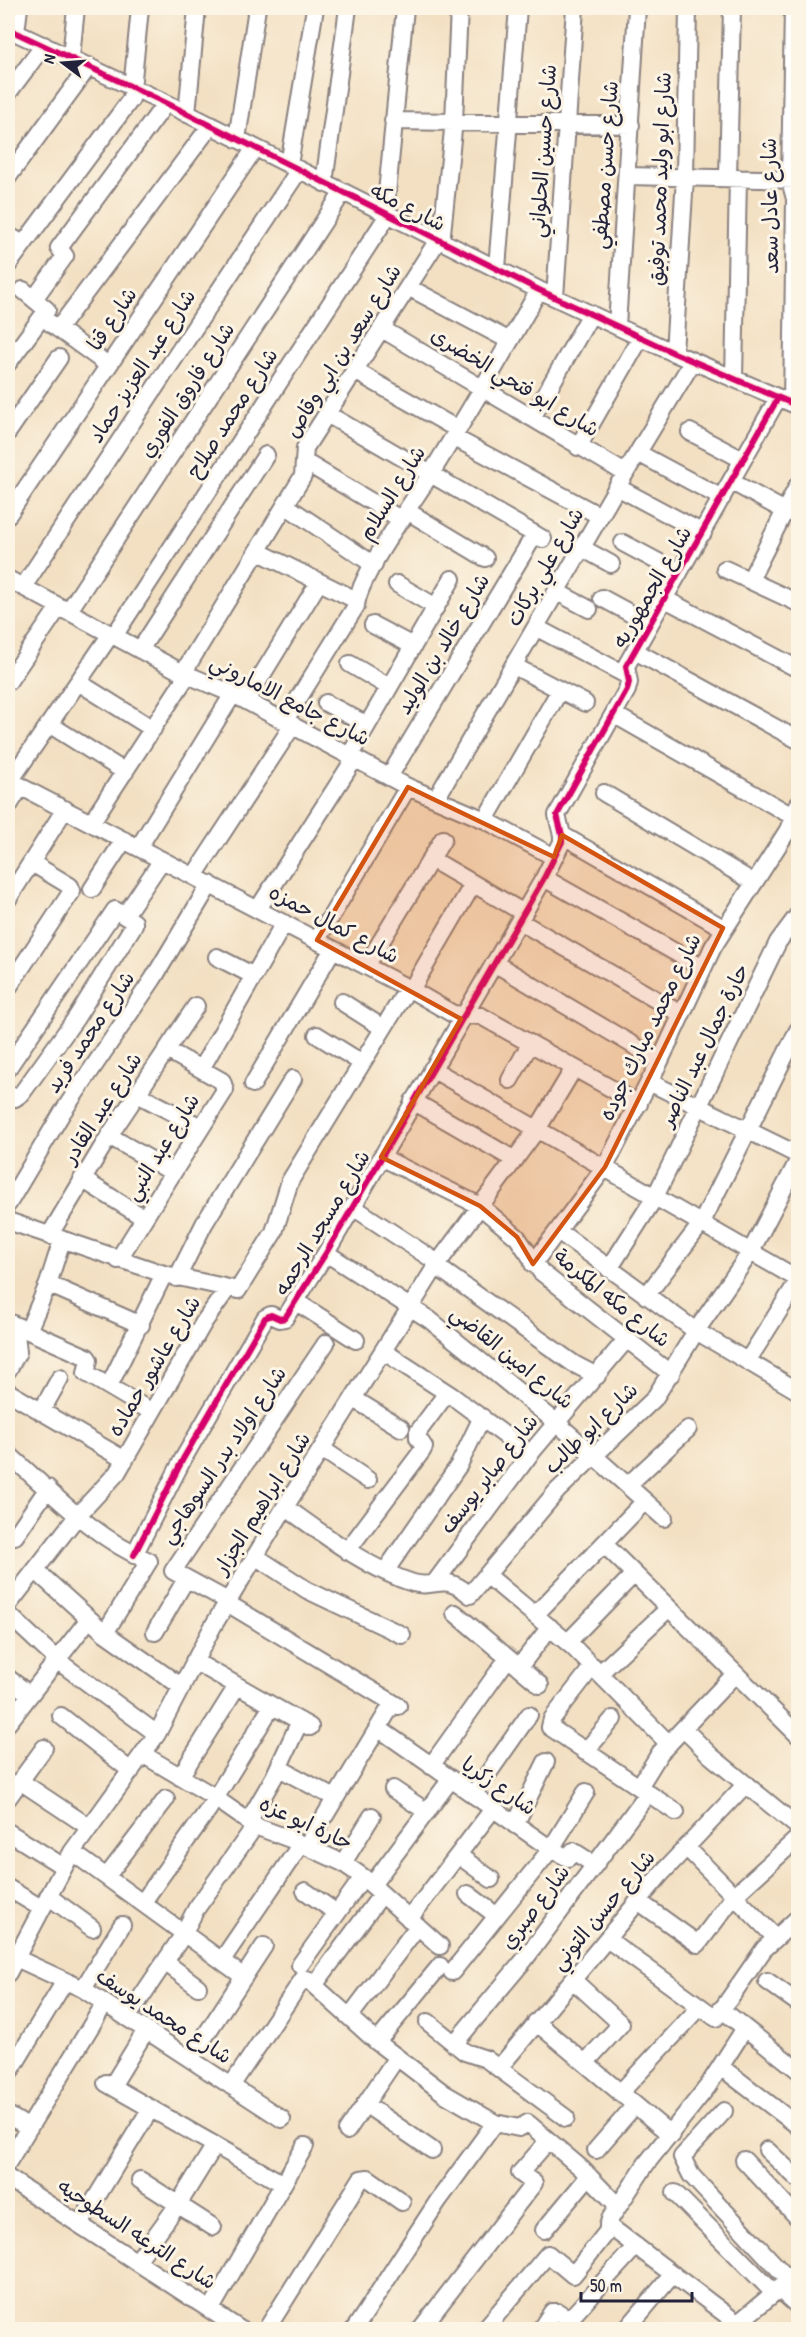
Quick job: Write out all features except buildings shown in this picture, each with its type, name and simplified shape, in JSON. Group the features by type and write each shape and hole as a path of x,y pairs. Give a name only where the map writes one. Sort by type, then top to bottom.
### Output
{"street":[{"path":"12,31 18,8"},
{"path":"71,57 76,8"},
{"path":"8,265 127,105 133,87 140,8"},
{"path":"187,114 197,8"},
{"path":"237,139 257,8"},
{"path":"294,168 315,8"},
{"path":"324,183 348,8"},
{"path":"387,214 393,121 405,8"},
{"path":"440,241 454,121 459,8"},
{"path":"496,268 518,8"},
{"name":"شارع حسين الحلواني","path":"555,297 569,124 575,8"},
{"name":"شارع حسن مصطفي","path":"617,326 637,8"},
{"name":"شارع ابو وليد محمد توفيق","path":"674,353 685,177 688,8"},
{"path":"732,8 734,379"},
{"name":"شارع عادل سعد","path":"790,402 795,199 793,8"},
{"name":"شارع مكه","path":"12,31 166,103 539,290 674,353 790,402"},
{"path":"8,93 44,45"},
{"path":"8,177 89,66"},
{"path":"8,363 42,317 46,308 28,295 66,256 59,248 166,103"},
{"path":"393,121 631,125"},
{"path":"58,329 210,125"},
{"name":"شارع قنا","path":"8,515 255,148"},
{"name":"شارع عبد العزيز حماد","path":"13,586 294,168"},
{"path":"627,176 794,180"},
{"name":"شارع فاروق الفوري","path":"8,682 64,609 343,192"},
{"name":"شارع محمد صلاح","path":"8,807 13,782 49,724 112,635 387,214"},
{"path":"8,235 23,244"},
{"name":"شارع سعد بن ابي وقاص","path":"91,823 153,729 303,476 305,448 440,241"},
{"path":"408,287 510,341"},
{"name":"شارع السلام","path":"194,876 289,723 333,639 356,606 356,600 374,565 483,388 539,290"},
{"path":"532,418 591,314"},
{"path":"42,317 108,365"},
{"name":"شارع ابو فتحي الخضرى","path":"382,329 578,447 621,480 703,533"},
{"path":"578,447 641,338"},
{"path":"8,432 59,358"},
{"name":"شارع علي بركات","path":"437,797 621,480 693,361"},
{"path":"355,370 455,433 600,516"},
{"name":"شارع الجمهوريه","path":"463,1016 554,857 562,835 557,815 615,715 629,686 626,666 743,460 790,402"},
{"path":"327,414 430,474"},
{"path":"690,432 743,460"},
{"path":"638,453 722,498"},
{"path":"140,650 266,455"},
{"path":"305,462 484,558"},
{"name":"شارع خالد بن الوليد","path":"389,777 539,537 430,474"},
{"path":"732,482 785,512"},
{"path":"750,580 798,485"},
{"path":"285,505 374,565"},
{"path":"623,543 679,573"},
{"path":"582,548 611,564"},
{"path":"257,551 356,600"},
{"path":"725,568 798,603"},
{"path":"258,909 352,757 367,725 452,579"},
{"path":"92,889 131,843 239,697 319,582"},
{"path":"397,584 436,607"},
{"name":"شارع جامع الاماروني","path":"13,586 64,609 140,650 239,697 408,787 437,797 485,820 554,857"},
{"path":"557,592 650,624"},
{"path":"665,599 798,669"},
{"path":"372,625 413,646"},
{"path":"537,628 626,675"},
{"path":"635,651 798,740"},
{"path":"350,664 389,687"},
{"path":"514,666 585,703"},
{"path":"78,682 153,729"},
{"path":"485,820 560,690"},
{"path":"326,703 367,725"},
{"path":"615,715 795,822"},
{"path":"49,724 125,772"},
{"name":"شارع كمال حمزه","path":"13,782 285,923 453,1014 476,1015 639,1104"},
{"path":"317,940 408,787"},
{"path":"604,793 753,882"},
{"path":"8,899 65,809"},
{"name":"شارع محمد مبارك جوده","path":"533,1264 605,1167 660,1062 723,928 795,822"},
{"path":"562,835 723,928"},
{"path":"366,966 443,839"},
{"path":"431,859 521,917 681,1014"},
{"path":"125,915 162,860"},
{"path":"8,988 72,891 70,886 32,863"},
{"path":"544,878 703,968"},
{"name":"شارع محمد فريد","path":"8,1204 62,1113 153,979 210,884"},
{"name":"شارع عاشور حماده","path":"8,1605 78,1515 117,1473 204,1322 228,1288 238,1290 241,1287 268,1242 284,1209 290,1181 473,884"},
{"path":"8,1068 115,910 125,915 134,926 76,1018 22,1093 15,1098 8,1094"},
{"name":"حارة جمال عبد الناصر","path":"609,1269 655,1197 778,942 798,915"},
{"path":"201,1069 285,923"},
{"path":"253,1084 333,949"},
{"path":"217,957 254,976"},
{"path":"494,963 660,1062"},
{"path":"342,1002 383,1028"},
{"name":"شارع عبد القادر","path":"17,1326 48,1284 55,1238 82,1179 196,1006"},
{"name":"شارع مسجد الرحمه","path":"105,1633 142,1558 183,1459 265,1318 271,1315 283,1319 326,1253 463,1016"},
{"path":"646,1296 701,1224 798,1030"},
{"path":"317,1035 362,1063"},
{"path":"510,1080 530,1044"},
{"name":"شارع عبد النبي","path":"118,1260 225,1087 222,1081 167,1050"},
{"name":"شارع ابراهيم الجزار","path":"8,1973 15,1950 68,1859 157,1734 227,1602 285,1507 437,1264 538,1128 574,1068"},
{"path":"432,1069 538,1128 798,1280 748,1360"},
{"path":"109,1386 141,1324 293,1079"},
{"path":"649,1082 798,1155"},
{"path":"137,1094 201,1127"},
{"path":"413,1101 515,1160"},
{"path":"109,1136 172,1172"},
{"name":"شارع مكه المكرمة","path":"381,1157 480,1206 517,1237 533,1264 626,1341 671,1374"},
{"name":"شارع ابو طالب","path":"436,1581 460,1587 470,1595 557,1491 641,1414 671,1374 696,1330 750,1253 798,1161"},
{"path":"82,1179 144,1218"},
{"path":"353,1207 437,1264 574,1364 597,1376"},
{"path":"8,1221 170,1276 228,1288"},
{"path":"558,1231 696,1330 797,1388"},
{"name":"شارع امين القاضي","path":"326,1253 411,1306 557,1422 663,1518"},
{"path":"48,1284 141,1324"},
{"path":"295,1301 356,1340"},
{"path":"8,1370 18,1352 17,1326 87,1358 89,1363 86,1373 152,1412"},
{"name":"شارع صابر يوسف","path":"436,1581 530,1454 626,1341"},
{"name":"شارع اولاد بدر السوهاجي","path":"186,1579 173,1571 326,1343"},
{"path":"383,1352 482,1417 530,1454"},
{"path":"41,1412 60,1378"},
{"path":"347,1551 422,1452 424,1447 418,1438 418,1432 447,1393"},
{"path":"10,1398 41,1412 125,1460"},
{"path":"354,1399 401,1428"},
{"path":"386,1570 459,1465 482,1417"},
{"path":"628,1485 688,1429"},
{"path":"322,1449 368,1480"},
{"path":"8,1454 78,1515 142,1558"},
{"path":"15,1536 48,1488"},
{"path":"535,1615 645,1501"},
{"path":"285,1507 347,1551 414,1583 436,1581"},
{"path":"604,1544 798,1735"},
{"path":"255,1556 307,1590 402,1635"},
{"path":"35,1570 105,1633 182,1687"},
{"path":"487,1575 568,1642 669,1744"},
{"path":"568,1642 634,1575"},
{"path":"155,1632 186,1579 395,1704 336,1798 222,1960"},
{"path":"668,1609 597,1670 550,1723 553,1730 676,1812"},
{"path":"455,1613 540,1685"},
{"path":"8,1614 58,1661 157,1734"},
{"path":"8,1723 89,1619"},
{"path":"431,1766 513,1663 550,1627"},
{"path":"128,2018 252,1824 279,1768 305,1724 194,1661"},
{"name":"شارع صبري","path":"454,2044 525,1959 595,1865 644,1790 648,1768 735,1674"},
{"path":"8,1678 30,1695"},
{"path":"180,1777 237,1686"},
{"path":"143,1902 215,1799 273,1706"},
{"path":"473,1795 529,1715"},
{"path":"61,1716 131,1771"},
{"path":"585,1752 613,1719"},
{"name":"شارع زكريا","path":"378,1728 551,1849 568,1858 573,1851 595,1865"},
{"path":"638,1901 698,1944 735,1896 798,1829 711,1756 684,1729"},
{"path":"8,1798 44,1748"},
{"name":"حارة ابو عزه","path":"144,1755 252,1824 343,1863 372,1885 440,1946"},
{"path":"515,1825 546,1762"},
{"path":"279,1768 336,1798"},
{"path":"315,1984 372,1885 451,1779"},
{"path":"21,1780 89,1827"},
{"name":"شارع حسن التوني","path":"499,2068 638,1901 746,1784"},
{"path":"393,1789 427,1812"},
{"path":"377,2042 497,1916 551,1849 586,1792"},
{"path":"107,1876 166,1799"},
{"path":"350,2016 458,1855 493,1809"},
{"path":"343,1863 372,1816"},
{"path":"8,1832 107,1876 244,1977"},
{"path":"687,1848 776,1938"},
{"path":"458,1855 491,1879"},
{"path":"300,1965 337,1913 372,1885"},
{"path":"8,1888 44,1902 92,1928"},
{"path":"305,1891 337,1913"},
{"path":"468,1894 497,1916"},
{"path":"607,1939 716,2018 750,1966 776,1938 798,1920"},
{"path":"83,1989 122,1925"},
{"path":"190,2059 264,1946"},
{"name":"شارع محمد يوسف","path":"15,1950 65,1981 83,1989 282,2119"},
{"path":"165,1962 198,1987"},
{"path":"231,2086 303,1979 315,1984 377,2042 446,2094 495,2123 519,2128 528,2124 589,2176 618,2206"},
{"path":"573,1980 621,2024 585,2063"},
{"path":"8,2075 65,1981"},
{"path":"767,1981 798,2003"},
{"path":"8,2162 105,2003"},
{"path":"620,2092 700,2007"},
{"path":"722,2009 798,2070"},
{"path":"428,2022 454,2044 499,2068 566,2118"},
{"path":"536,2022 671,2135"},
{"path":"484,2330 548,2254 573,2275 607,2232 608,2225 618,2206 646,2164 671,2135 721,2067 745,2028"},
{"path":"146,2030 109,2084 283,2184"},
{"path":"347,2131 397,2057"},
{"path":"721,2067 798,2126"},
{"path":"365,2104 432,2150"},
{"path":"596,2150 634,2105"},
{"path":"80,2224 151,2108"},
{"path":"724,2111 682,2157 691,2175 785,2284 798,2306"},
{"path":"8,2115 29,2128"},
{"path":"354,2330 438,2201 495,2123"},
{"path":"420,2330 534,2184 520,2173 548,2141"},
{"path":"136,2261 179,2203 215,2145"},
{"path":"211,2309 305,2146"},
{"path":"767,2150 798,2179"},
{"path":"744,2160 798,2218"},
{"path":"544,2230 589,2176"},
{"name":"شارع الترعه السطوحيه","path":"8,2178 241,2330"},
{"path":"266,2330 361,2179 368,2178 402,2202"},
{"path":"140,2180 213,2227"},
{"path":"675,2193 785,2284"},
{"path":"608,2225 673,2274 734,2326 785,2284"},
{"path":"540,2330 552,2312 558,2312 571,2323 575,2313 636,2246"},
{"path":"626,2330 673,2274"}],"highlighted area":[{"path":"408,787 554,857 562,835 723,928 605,1167 533,1264 517,1237 480,1206 381,1157 461,1019 317,940"}],"cycle path":[{"path":"8,29 166,103 539,290 674,353 798,406"},
{"path":"134,1555 183,1459 265,1318 271,1315 280,1319 285,1318 326,1253 544,878 562,842 557,815 627,690 629,682 626,666 778,398"}]}
